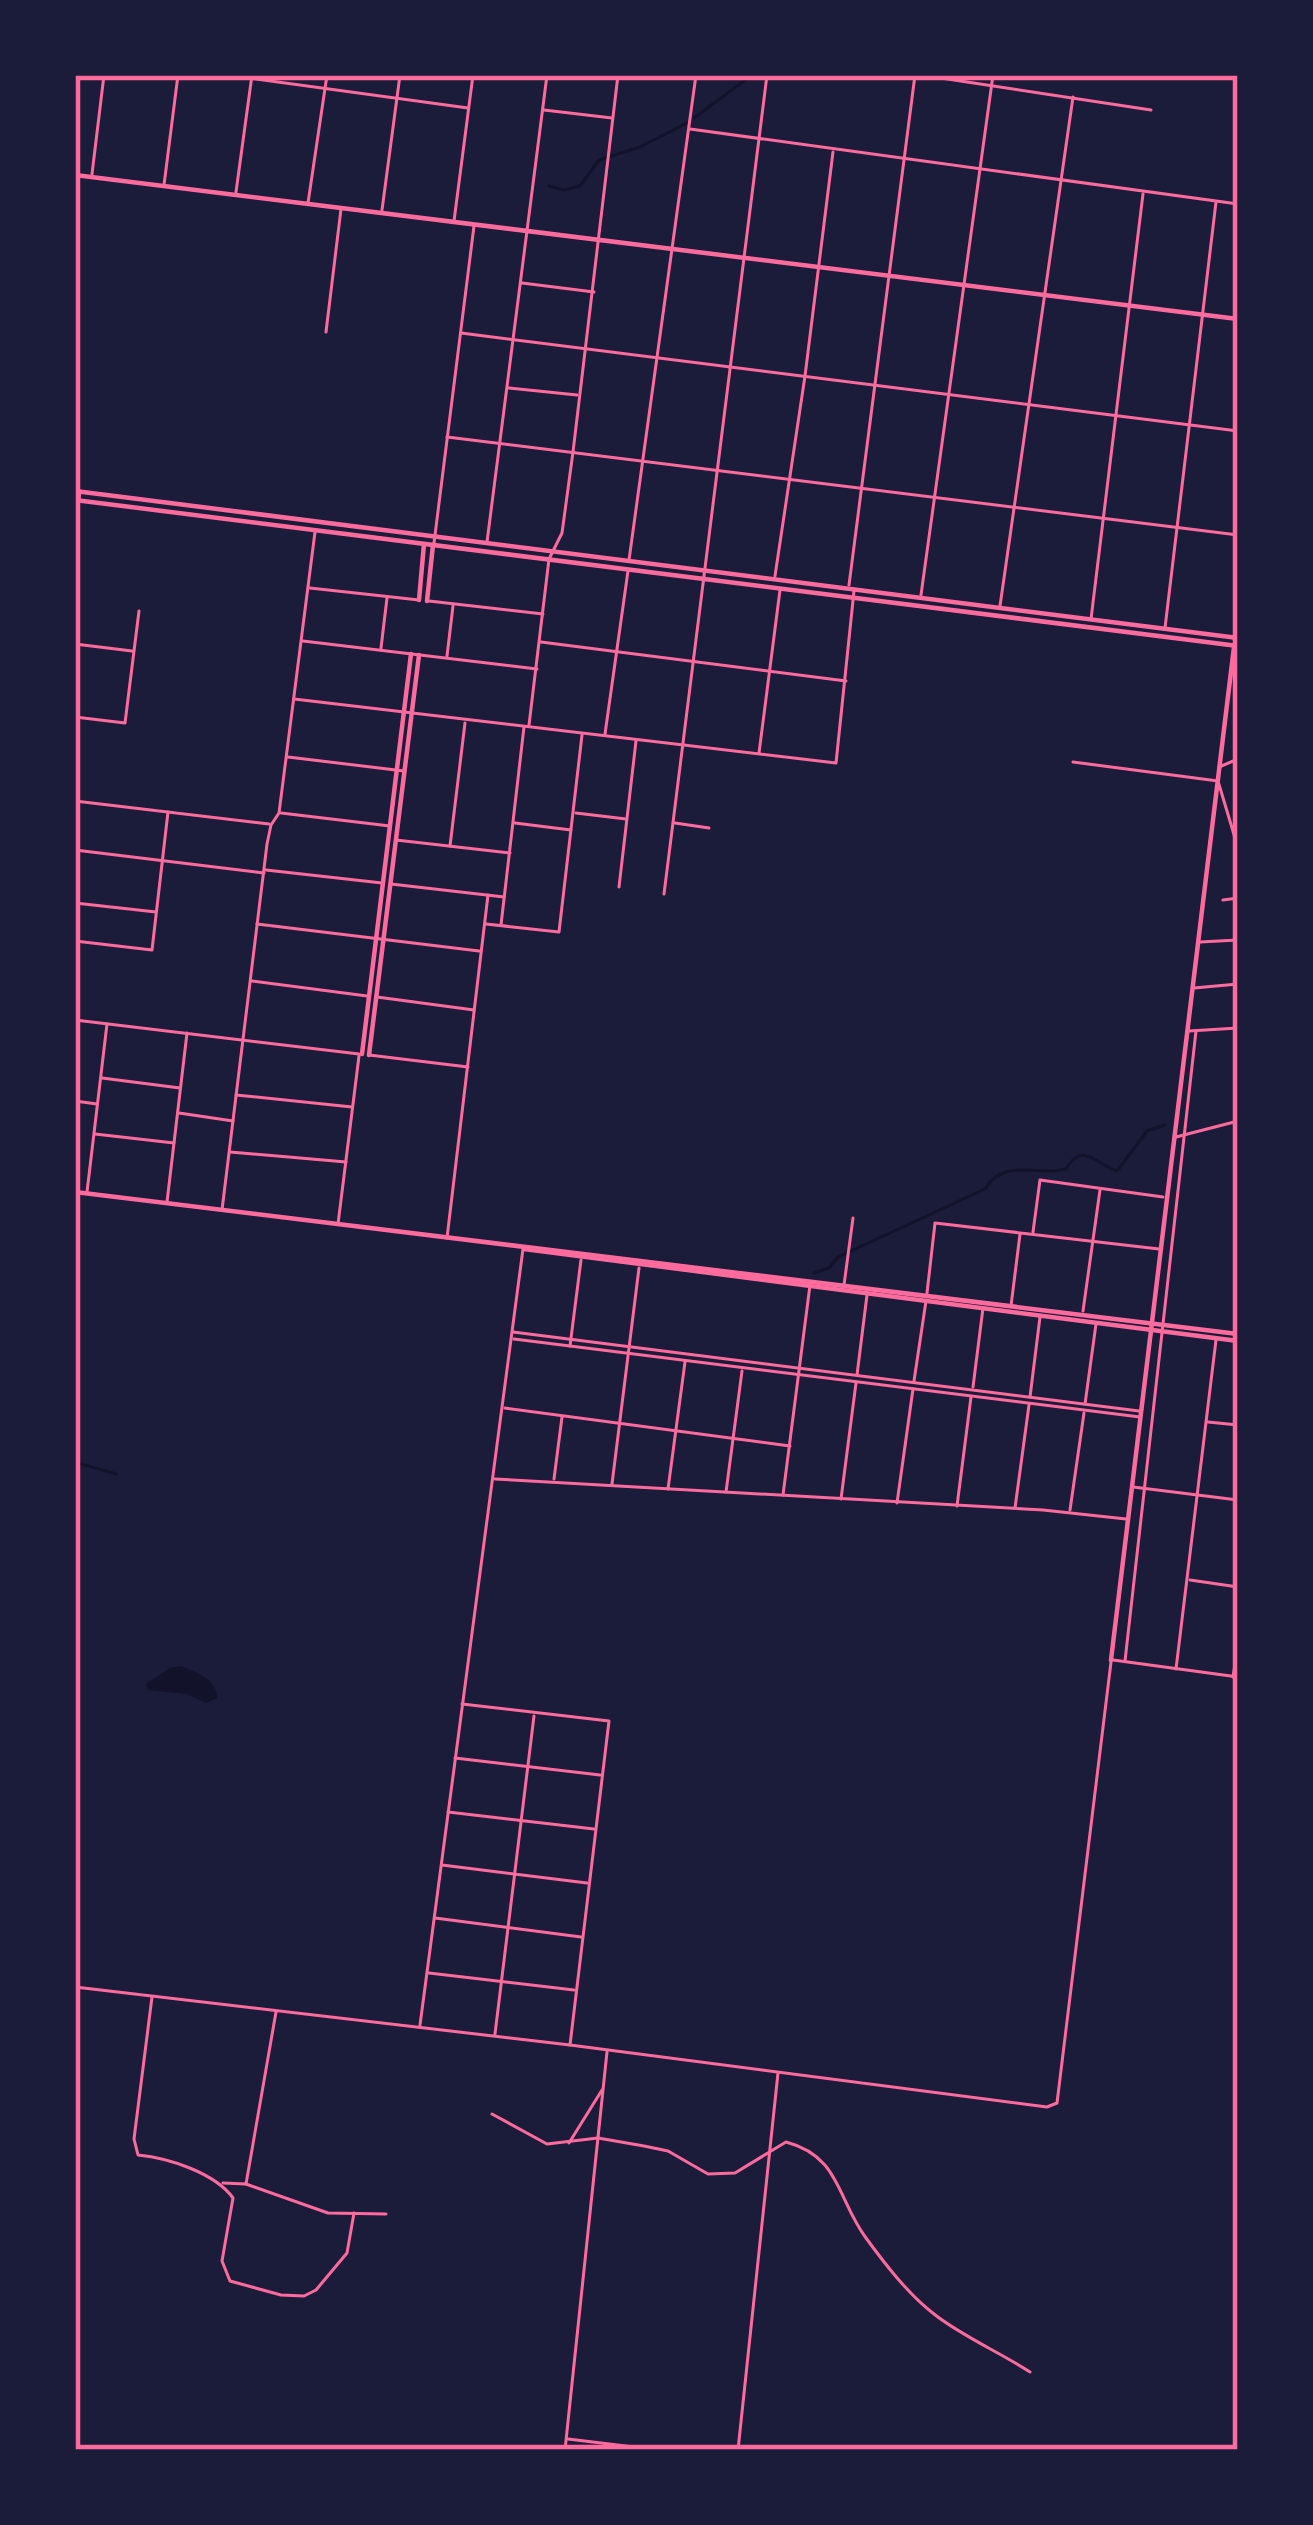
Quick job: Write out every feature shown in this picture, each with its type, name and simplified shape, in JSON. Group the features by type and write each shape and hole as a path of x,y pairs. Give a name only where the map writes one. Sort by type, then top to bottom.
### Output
{"main road":[{"path":"75,175 1238,319"},
{"path":"78,491 1090,618 1237,642"},
{"path":"77,500 1090,628 1237,642"},
{"path":"423,600 424,544"},
{"path":"423,600 433,545"},
{"path":"1111,1660 1238,621"},
{"path":"363,1054 415,654"},
{"path":"386,884 400,770"},
{"path":"75,1192 1238,1337"},
{"path":"810,1284 1151,1327"},
{"path":"1165,1329 1238,1337"}],"street":[{"path":"91,176 104,75"},
{"path":"164,185 178,75"},
{"path":"226,75 468,108"},
{"path":"308,203 327,75"},
{"path":"381,212 400,75"},
{"path":"454,221 473,75"},
{"path":"487,542 547,75"},
{"path":"501,925 549,560 562,533 618,75"},
{"path":"629,560 696,75"},
{"path":"664,894 767,75"},
{"path":"294,699 836,763 856,598 849,588 918,75 1151,110"},
{"path":"921,597 993,75"},
{"path":"236,194 252,77"},
{"path":"1000,607 1073,97"},
{"path":"542,109 614,118"},
{"path":"690,129 1238,204"},
{"path":"775,578 833,150"},
{"path":"1090,628 1144,192"},
{"path":"1165,628 1216,201"},
{"path":"326,332 341,207"},
{"path":"433,545 475,223"},
{"path":"520,283 594,292"},
{"path":"460,333 1238,430"},
{"path":"507,388 580,396"},
{"path":"448,437 1238,535"},
{"path":"75,537 78,491"},
{"path":"222,1210 264,871 271,824 279,812 315,530"},
{"path":"605,735 628,569"},
{"path":"308,587 543,614"},
{"path":"759,754 780,588"},
{"path":"381,650 387,596"},
{"path":"447,658 453,604"},
{"path":"75,717 124,723 139,610"},
{"path":"301,641 536,669"},
{"path":"540,642 846,681"},
{"path":"75,644 134,652"},
{"path":"1230,676 1238,682"},
{"path":"450,846 465,719"},
{"path":"484,923 559,932 583,733"},
{"path":"619,887 636,739"},
{"path":"286,757 400,770"},
{"path":"1220,767 1238,760"},
{"path":"1073,762 1218,781 1238,848"},
{"path":"75,828 77,801 271,824"},
{"path":"1227,810 1238,805"},
{"path":"75,941 152,950 168,812"},
{"path":"279,812 390,826"},
{"path":"573,813 627,819"},
{"path":"513,823 571,830"},
{"path":"673,823 709,828"},
{"path":"394,839 510,853"},
{"path":"75,850 504,897"},
{"path":"447,1238 488,895"},
{"path":"1223,900 1238,898"},
{"path":"75,903 156,913"},
{"path":"257,924 481,951"},
{"path":"1198,942 1238,940"},
{"path":"250,981 474,1010"},
{"path":"1192,988 1238,984"},
{"path":"75,1020 468,1067"},
{"path":"86,1194 107,1024"},
{"path":"1187,1031 1238,1028"},
{"path":"1125,1661 1196,1031"},
{"path":"166,1204 187,1034"},
{"path":"338,1224 363,1054"},
{"path":"100,1078 181,1088"},
{"path":"236,1094 354,1107"},
{"path":"75,1101 97,1104"},
{"path":"178,1113 233,1121"},
{"path":"1174,1138 1238,1120"},
{"path":"94,1133 174,1143"},
{"path":"229,1152 347,1162"},
{"path":"1033,1234 1040,1180 1167,1197"},
{"path":"1083,1315 1100,1188"},
{"path":"844,1285 853,1218"},
{"path":"897,1504 935,1223 1161,1250"},
{"path":"1011,1306 1020,1232"},
{"path":"419,2026 523,1247"},
{"path":"570,1342 581,1255"},
{"path":"612,1486 640,1262"},
{"path":"782,1497 810,1284"},
{"path":"841,1501 867,1294"},
{"path":"957,1508 983,1308"},
{"path":"1015,1509 1040,1315"},
{"path":"1069,1513 1096,1322"},
{"path":"512,1336 1141,1414"},
{"path":"1176,1669 1216,1338"},
{"path":"629,1350 743,1364"},
{"path":"668,1490 686,1360"},
{"path":"726,1494 743,1364"},
{"path":"503,1408 790,1446"},
{"path":"554,1482 562,1415"},
{"path":"1206,1422 1238,1425"},
{"path":"494,1479 1128,1519"},
{"path":"1132,1487 1238,1500"},
{"path":"1188,1580 1238,1587"},
{"path":"75,1987 1047,2107 1057,2103 1111,1660 1236,1677 1238,1644"},
{"path":"460,1704 610,1721 570,2045"},
{"path":"495,2036 534,1712"},
{"path":"453,1758 603,1776"},
{"path":"447,1811 597,1830"},
{"path":"440,1864 590,1883"},
{"path":"434,1917 584,1937"},
{"path":"427,1973 576,1990"},
{"path":"152,1996 134,2140 138,2155 154,2156 222,2182 246,2184 328,2213 386,2214"},
{"path":"246,2184 276,2010"},
{"path":"565,2450 607,2050"},
{"path":"738,2450 778,2072"},
{"path":"569,2143 603,2089"},
{"path":"492,2114 548,2144 598,2138 668,2151 708,2174 735,2173 786,2142 807,2147 828,2165 862,2233 935,2316 1030,2372"},
{"path":"222,2182 233,2198 222,2261 230,2281 281,2294 304,2296 316,2290 346,2253 354,2212"},
{"path":"566,2438 659,2450"}],"shaded area":[{"path":"181,1666 210,1681 217,1698 206,1703 187,1694 148,1690 146,1684"}],"waterway":[{"path":"694,118 752,75"},
{"path":"549,186 564,190 580,186 599,160 640,147 687,123"},
{"path":"814,1273 829,1268 838,1257 985,1189 1002,1174 1066,1169 1084,1155 1117,1171 1147,1131 1165,1125"},
{"path":"75,1462 116,1474"}]}
